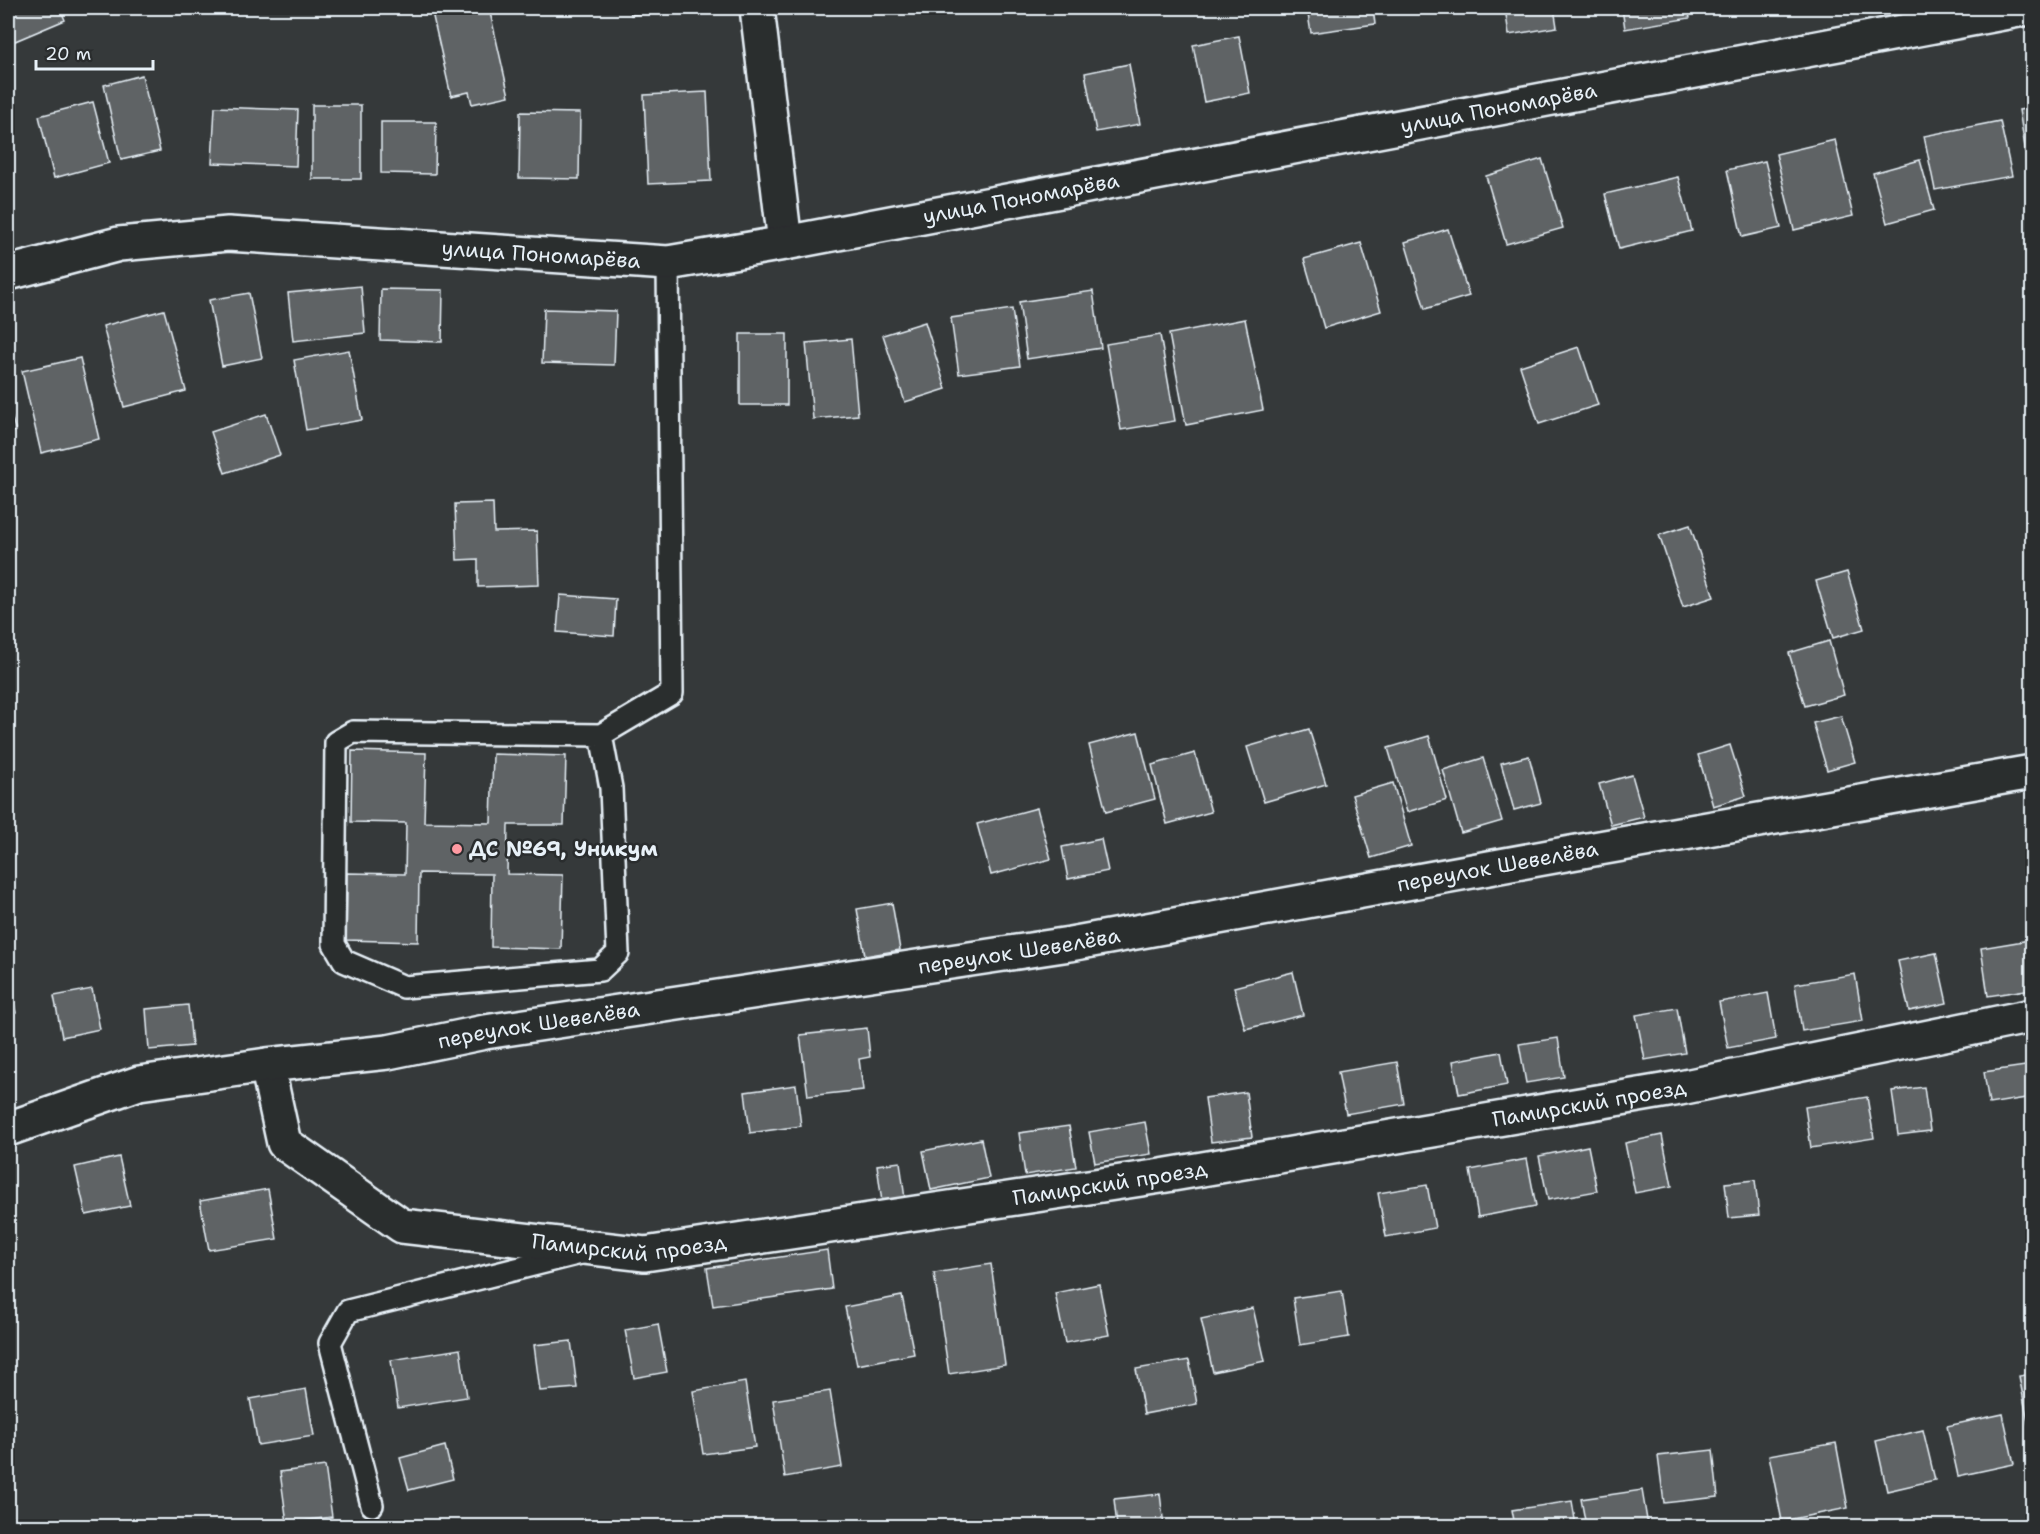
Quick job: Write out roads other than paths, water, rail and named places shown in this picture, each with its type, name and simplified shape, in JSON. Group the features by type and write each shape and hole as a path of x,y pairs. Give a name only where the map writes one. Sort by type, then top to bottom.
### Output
{"street":[{"path":"757,8 785,243"},
{"name":"улица Пономарёва","path":"8,273 119,244 228,234 668,263 785,243 2029,8"},
{"name":"переулок Шевелёва","path":"8,1129 139,1083 267,1065 388,1052 485,1032 1070,944 2032,772"},
{"name":"Памирский проезд","path":"267,1065 284,1143 402,1226 645,1254 1161,1176 1680,1088 2032,1016"}],"lane":[{"path":"601,735 611,788 618,953 600,970 405,987 344,961 333,944 336,742 353,732 601,735 672,693 668,263"},
{"path":"372,1504 330,1343 348,1311 601,1248"}],"place":[{"name":"ДС №69, Уникум","path":"457,849"}]}
